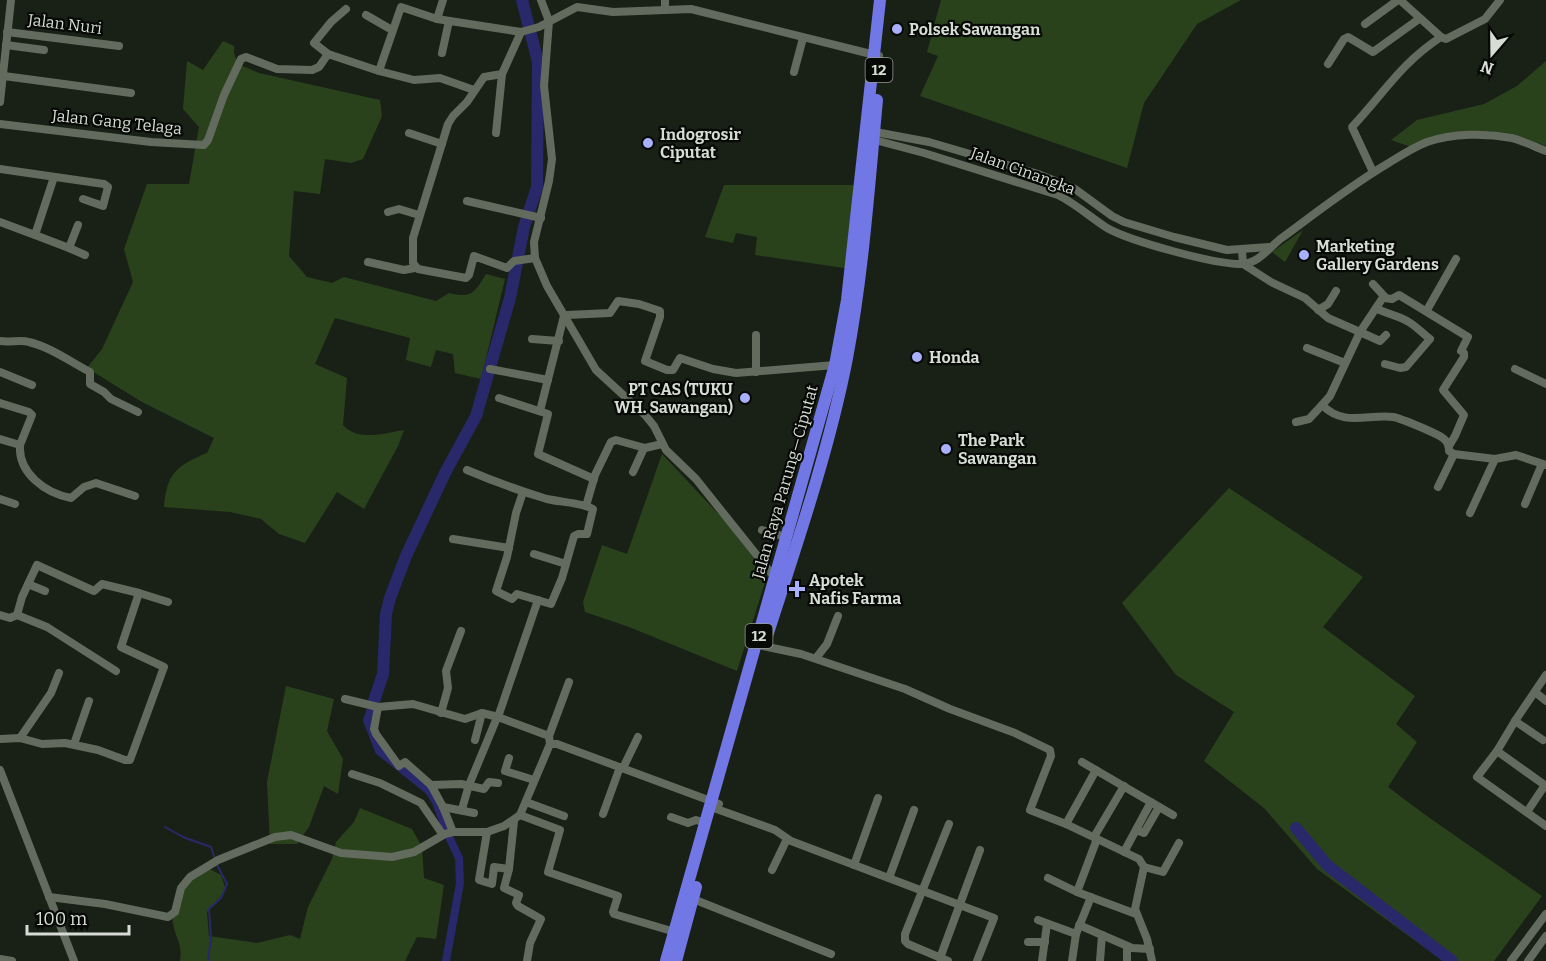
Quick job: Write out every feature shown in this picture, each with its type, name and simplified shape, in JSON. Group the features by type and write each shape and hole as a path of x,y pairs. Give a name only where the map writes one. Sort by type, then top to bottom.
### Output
{"highway":[{"name":"Jalan Raya Parung—Ciputat","path":"676,961 786,537 802,504 844,374 877,56 880,0"},
{"name":"Jalan Raya Parung—Ciputat","path":"877,56 888,0"},
{"name":"Jalan Raya Parung—Ciputat","path":"748,689 763,646 802,504 850,308"},
{"name":"Jalan Raya Parung—Ciputat","path":"666,961 706,823 715,806"}],"street":[{"path":"0,102 11,0"},
{"path":"437,19 443,0"},
{"path":"541,0 549,21 544,86 552,159 549,182 537,217 535,258 564,316 596,370 641,410 654,426 662,444 696,479 775,578"},
{"path":"701,11 704,0"},
{"path":"1365,24 1399,0 1441,38 1446,39 1485,19 1500,0"},
{"path":"379,72 401,7 437,19 526,31 549,21 578,3 613,12 665,4 877,56"},
{"path":"346,9 331,22 314,43 328,54 379,72 414,80 440,78 474,90"},
{"path":"366,15 392,30"},
{"path":"1328,64 1339,45 1348,38 1373,52 1419,19"},
{"path":"442,53 449,21"},
{"path":"496,133 502,74 526,31"},
{"name":"Jalan Nuri","path":"7,32 119,46"},
{"path":"794,72 803,38"},
{"path":"1373,172 1352,127 1373,106 1386,86 1408,62 1441,38"},
{"path":"6,45 44,50"},
{"name":"Jalan Gang Telaga","path":"0,124 151,142 202,145 208,140 224,95 243,59 277,69 312,70 319,67 328,54"},
{"path":"3,71 131,93"},
{"path":"415,268 412,242 449,120 467,102 484,76 502,74"},
{"path":"408,133 442,144"},
{"name":"Jalan Cinangka","path":"869,135 929,142 1052,179 1080,192 1112,216 1160,233 1215,248 1261,251"},
{"name":"Jalan Cinangka","path":"869,135 1058,195 1107,227 1158,247 1208,259 1243,264"},
{"path":"1243,264 1255,261 1261,251 1373,172 1427,142 1465,135 1515,139 1546,151"},
{"path":"0,169 108,186 103,206 83,199"},
{"path":"35,235 54,177"},
{"path":"467,201 537,217"},
{"path":"388,212 399,209 419,215"},
{"path":"0,222 85,255"},
{"path":"69,249 78,225"},
{"path":"1158,247 1160,233"},
{"path":"1242,250 1243,264"},
{"path":"368,262 404,270 415,268 466,278 474,256 504,268 509,267 514,261 535,258"},
{"path":"1427,310 1456,259"},
{"path":"1243,264 1271,282 1305,298 1328,318 1378,341 1382,341 1386,336"},
{"path":"1373,284 1384,294 1384,298"},
{"path":"1318,310 1328,304 1336,291"},
{"path":"1384,298 1392,299 1399,295 1468,337 1461,351 1465,355 1443,390 1464,415 1449,446"},
{"path":"1296,422 1306,421 1329,396 1360,332 1384,298"},
{"path":"564,316 610,313 619,301 657,309 661,313 646,362 671,371 681,358 720,371 736,373 835,365"},
{"path":"1376,309 1407,321 1430,339 1406,367 1400,368 1385,364"},
{"path":"540,411 564,316"},
{"path":"756,335 756,372"},
{"path":"532,339 559,341"},
{"path":"0,341 27,342 62,357 90,372 90,384 111,399 138,412"},
{"path":"1307,348 1345,363"},
{"path":"490,369 548,380"},
{"path":"1515,369 1546,384"},
{"path":"0,372 32,385"},
{"path":"499,398 540,411 548,416 538,454 594,479"},
{"path":"0,403 32,415 20,445 20,458 29,474 46,487 71,498 84,487 96,483 135,496"},
{"path":"1322,405 1336,416 1349,419 1386,417 1402,420 1442,438 1449,446 1449,451 1454,454 1496,459 1516,456 1544,464 1526,504"},
{"path":"0,439 20,445"},
{"path":"586,506 594,479 613,440 644,448 662,444"},
{"path":"633,472 644,448"},
{"path":"1438,487 1454,454"},
{"path":"1470,513 1496,459"},
{"path":"467,470 523,492 592,508 588,533 575,535 552,603 517,594 512,599 496,591 523,492"},
{"path":"0,499 15,504"},
{"path":"762,530 786,537"},
{"path":"453,539 509,549"},
{"path":"534,554 566,564"},
{"path":"17,615 37,565 94,591 103,585 168,602"},
{"path":"28,584 45,591"},
{"path":"0,739 20,738 36,744 74,744 130,760 164,667 121,646 139,593"},
{"path":"462,809 538,600"},
{"path":"0,615 10,618 17,615 47,627 116,671"},
{"path":"816,658 827,644 838,616"},
{"path":"441,713 448,688 446,670 461,631"},
{"path":"763,646 816,658 905,689 950,709 1015,733 1050,750 1051,756 1029,809 1139,859 1144,867 1162,872 1179,843"},
{"path":"20,738 51,693 59,673"},
{"path":"1546,675 1478,777 1546,826"},
{"path":"527,961 530,943 541,919 518,906 516,903 519,895 505,889 517,818 526,802 569,682"},
{"path":"1534,692 1546,701"},
{"path":"345,699 378,707 410,703 468,720 482,713 497,718 775,830 787,839 994,918 977,961"},
{"path":"74,744 89,701"},
{"path":"378,707 374,729 376,734 401,764 405,762 431,785 453,832"},
{"path":"475,740 482,713"},
{"path":"1515,721 1543,740"},
{"path":"603,814 638,737"},
{"path":"1497,751 1546,786 1527,812"},
{"path":"509,758 505,771 534,780"},
{"path":"1082,762 1173,815"},
{"path":"0,770 74,961"},
{"path":"1066,824 1096,770"},
{"path":"352,774 380,783 421,803 443,835"},
{"path":"431,785 469,785 484,789 489,782 498,783"},
{"path":"1077,892 1096,838 1124,786"},
{"path":"854,865 878,798"},
{"path":"526,802 564,816"},
{"path":"1124,852 1136,830 1144,833 1155,804"},
{"path":"443,807 474,813"},
{"path":"889,878 914,810"},
{"path":"672,817 688,823 696,820 706,823"},
{"path":"49,897 105,904 168,917 175,912 184,884 190,877 216,862 283,835 299,836 341,853 392,857 414,852 443,835 453,832 487,832 517,818 560,830 548,872 618,896 614,914 675,932"},
{"path":"949,824 905,934 905,941 908,944 944,959 959,904 980,850"},
{"path":"487,832 479,880 492,884 494,867 509,869"},
{"path":"772,870 787,839"},
{"path":"1144,867 1135,903 1136,914 1150,949 1152,961"},
{"path":"1048,878 1077,892 1136,914"},
{"path":"1072,961 1078,929 1091,897"},
{"path":"693,899 831,954"},
{"path":"1511,961 1546,914"},
{"path":"1038,921 1102,935 1137,949 1150,949"},
{"path":"1042,961 1047,924"},
{"path":"1100,961 1102,935"},
{"path":"1528,961 1546,936"},
{"path":"1028,942 1045,942"},
{"path":"1127,946 1127,961"},
{"path":"0,959 12,961"}],"green space":[{"path":"941,0 1241,0 1197,24 1144,103 1127,168 920,96 938,56 927,52"},
{"path":"223,41 234,46 238,64 259,73 380,100 382,116 363,159 351,163 325,159 320,194 294,191 289,256 307,277 332,283 344,277 436,301 449,293 463,295 472,293 486,274 505,279 481,379 455,373 453,354 436,350 431,367 406,360 410,338 335,318 315,364 347,378 343,425 349,430 364,435 404,430 398,446 364,509 337,492 305,543 279,534 261,519 230,512 164,507 165,495 175,472 188,462 207,453 214,438 142,402 87,368 102,349 133,282 124,249 147,184 189,184 199,127 183,109 187,61 203,70"},
{"path":"1546,61 1546,146 1514,134 1490,131 1411,147 1391,140 1417,120 1484,104 1517,86"},
{"path":"724,185 867,187 858,270 755,255 757,237 736,233 733,243 705,237"},
{"path":"1303,230 1285,262 1272,252"},
{"path":"662,454 726,522 767,576 737,671 629,627 585,612 583,602 602,545 627,554"},
{"path":"1229,488 1363,577 1323,627 1415,696 1396,724 1417,742 1388,787 1542,896 1494,961 1443,961 1317,869 1264,808 1204,761 1234,712 1176,675 1122,603"},
{"path":"286,686 334,699 327,731 343,759 338,794 324,786 309,827 297,844 270,844 267,782"},
{"path":"360,808 412,829 422,847 424,878 444,885 436,939 417,937 405,961 180,961 180,945 173,918 176,894 179,884 206,867 221,875 226,890 207,912 209,936 257,943 290,935 300,939 308,907 332,859 336,842 354,822"}],"waterway":[{"path":"373,704 383,674 386,614 390,598 406,556 445,473 476,416 510,298 524,227 537,187 538,62 522,0"},
{"path":"371,709 367,720 379,751 428,790 436,802 447,832"},
{"path":"165,827 183,837 211,847 215,859"},
{"path":"1296,828 1328,866 1452,961"},
{"path":"446,961 460,883 459,858 450,839"},
{"path":"208,961 211,938 209,909 221,898 227,884 217,865"}],"place":[{"name":"Polsek Sawangan","path":"897,29"},
{"name":"Indogrosir Ciputat","path":"648,143"},
{"name":"Marketing Gallery Gardens","path":"1304,255"},
{"name":"Honda","path":"917,357"},
{"name":"PT CAS (TUKU WH. Sawangan)","path":"745,398"},
{"name":"The Park Sawangan","path":"946,449"},
{"name":"Apotek Nafis Farma","path":"797,589"}]}
